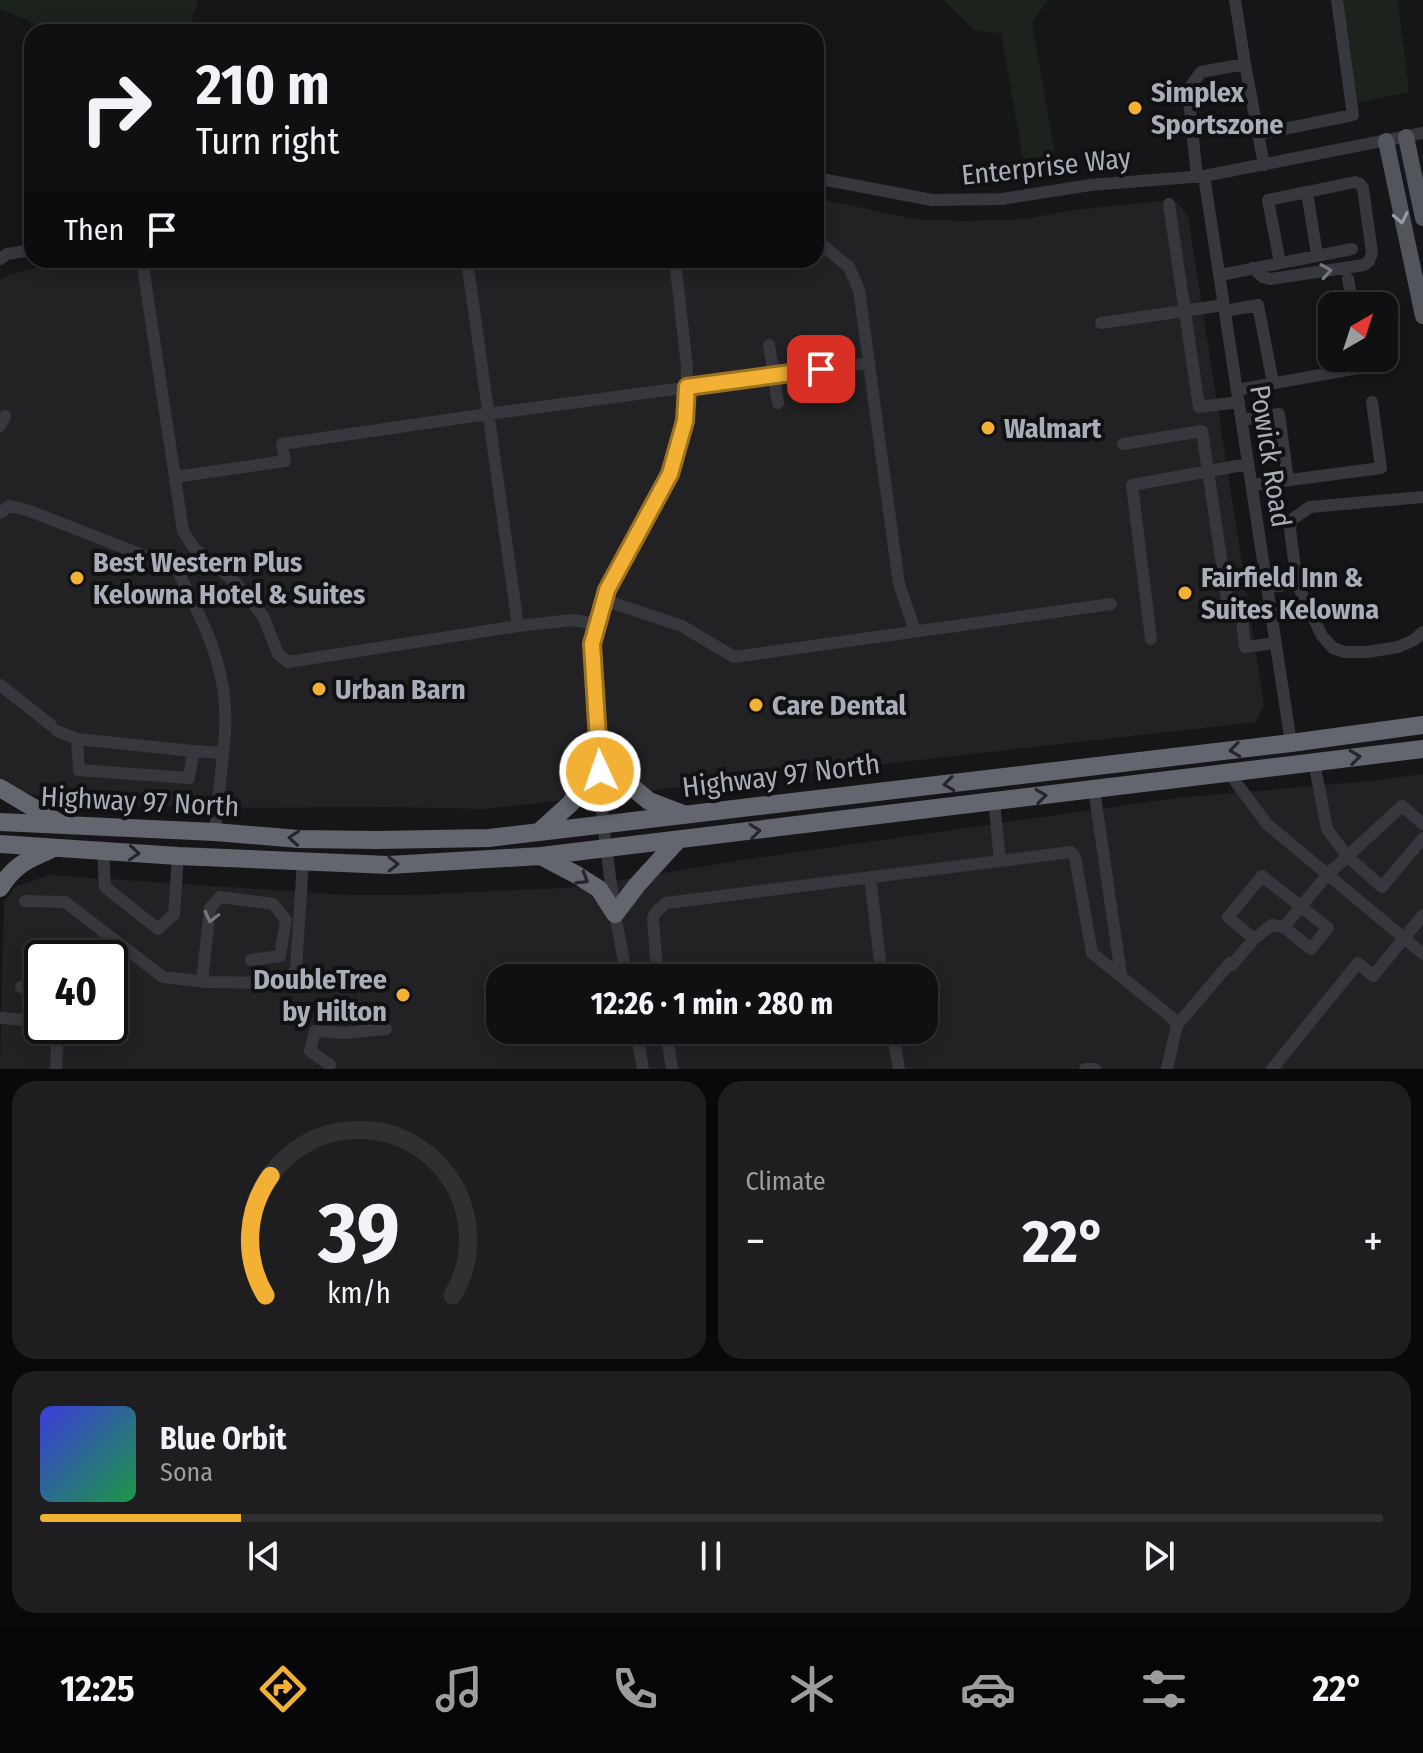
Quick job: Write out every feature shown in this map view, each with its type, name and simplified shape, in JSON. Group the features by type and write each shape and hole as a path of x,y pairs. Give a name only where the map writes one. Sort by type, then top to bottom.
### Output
{"highway":[{"name":"Highway 97 North","path":"0,822 299,839 489,838 1423,725"},
{"path":"598,740 626,782 649,801 685,815"},
{"path":"539,832 571,803 598,740"},
{"path":"1265,768 1291,743"},
{"name":"Highway 97 North","path":"0,844 389,865 541,856 1423,749"},
{"path":"0,788 63,826"},
{"path":"541,856 599,889 615,914 678,840"},
{"path":"0,888 17,867 56,848"}],"main road":[{"path":"1406,137 1423,218"},
{"path":"1386,141 1423,316"}],"street":[{"path":"1235,0 1264,165"},
{"path":"1259,134 1353,115 1337,0"},
{"name":"Powick Road","path":"1245,64 1201,72 1188,90 1200,177 1220,275 1291,743"},
{"name":"Enterprise Way","path":"824,180 932,200 1002,199 1090,185 1200,177 1423,133"},
{"path":"1253,268 1270,279 1364,265 1372,253 1360,184 1355,182 1268,200 1280,263"},
{"path":"1307,192 1317,255"},
{"path":"1169,204 1199,407 1273,383 1336,372"},
{"path":"0,240 4,256 24,252"},
{"path":"824,247 849,267 859,290 899,584 915,631"},
{"path":"1220,275 1352,249"},
{"path":"143,268 183,531 194,548 236,583 263,616 278,654 288,662 518,626 572,620 597,624"},
{"path":"468,268 518,626"},
{"path":"625,964 603,824 592,644 607,590 670,474 685,421 687,387 676,268"},
{"path":"1348,279 1350,292"},
{"path":"1101,323 1184,311 1258,305 1273,383"},
{"path":"769,345 778,403"},
{"path":"175,477 285,461 282,444 869,363"},
{"path":"1252,485 1381,468 1372,402"},
{"path":"1242,420 1279,414 1288,480"},
{"path":"1123,444 1202,431 1229,612 1270,606"},
{"path":"1151,639 1132,485 1248,464"},
{"path":"1423,497 1310,507 1291,520 1290,529 1297,584 1322,636 1333,648 1344,652 1367,652 1398,647 1423,632"},
{"path":"0,513 9,506 27,510 176,568 197,609 218,662 224,688 227,727 215,832"},
{"path":"1267,587 1297,584"},
{"path":"604,600 682,626 734,657 1111,604"},
{"path":"1241,610 1239,648 1276,643"},
{"path":"0,685 54,728 77,739 223,753"},
{"path":"77,739 79,770 189,778 193,751"},
{"path":"1314,762 1327,829 1347,856 1382,887 1423,838"},
{"path":"1229,773 1267,824 1423,954"},
{"path":"1094,789 1121,975"},
{"path":"994,801 1000,860"},
{"path":"1284,927 1327,875 1402,806 1423,824"},
{"path":"103,851 105,887 158,929 174,914 178,856"},
{"path":"657,964 653,919 666,903 1071,852 1075,857 1092,953 1177,1025"},
{"path":"25,901 65,902 163,977 279,983 288,980 296,969 303,861"},
{"path":"1167,1069 1177,1025 1254,939 1272,925 1284,927 1311,949 1328,928 1262,876 1228,917 1254,939"},
{"path":"870,877 880,964"},
{"path":"202,981 210,908 220,897 273,904 286,920 280,956 251,960"},
{"path":"1272,1069 1358,963 1373,976 1423,915"},
{"path":"0,1018 24,1020"},
{"path":"330,1065 310,1051 315,1031 345,1033 386,1029"},
{"path":"55,1044 56,1069"},
{"path":"639,1044 643,1069"},
{"path":"668,1044 672,1069"},
{"path":"895,1044 899,1069"},
{"path":"1085,1069 1095,1069"}],"shaded area":[{"path":"0,0 198,0 191,24 36,24 0,9"},
{"path":"943,0 1048,0 1032,22 1055,155 1023,159 1001,33 976,31"},
{"path":"1341,0 1398,0 1409,92 1352,104"},
{"path":"824,200 913,219 965,221 1024,219 1074,210 1177,202 1188,216 1264,705 1256,722 486,809 197,808 61,800 24,792 0,779 0,280 36,268 824,268"},
{"path":"1423,774 1423,1069 0,1069 4,902 15,887 49,875 348,895 580,887 749,859 1176,798"}],"place":[{"name":"Simplex Sportszone","path":"1135,108"},
{"name":"Walmart","path":"988,428"},
{"name":"Best Western Plus Kelowna Hotel & Suites","path":"77,578"},
{"name":"Fairfield Inn & Suites Kelowna","path":"1185,593"},
{"name":"Urban Barn","path":"319,689"},
{"name":"Care Dental","path":"756,705"},
{"name":"DoubleTree by Hilton","path":"403,995"}],"route":[{"path":"600,771 592,644 607,590 670,474 685,421 687,387 821,369"}]}
